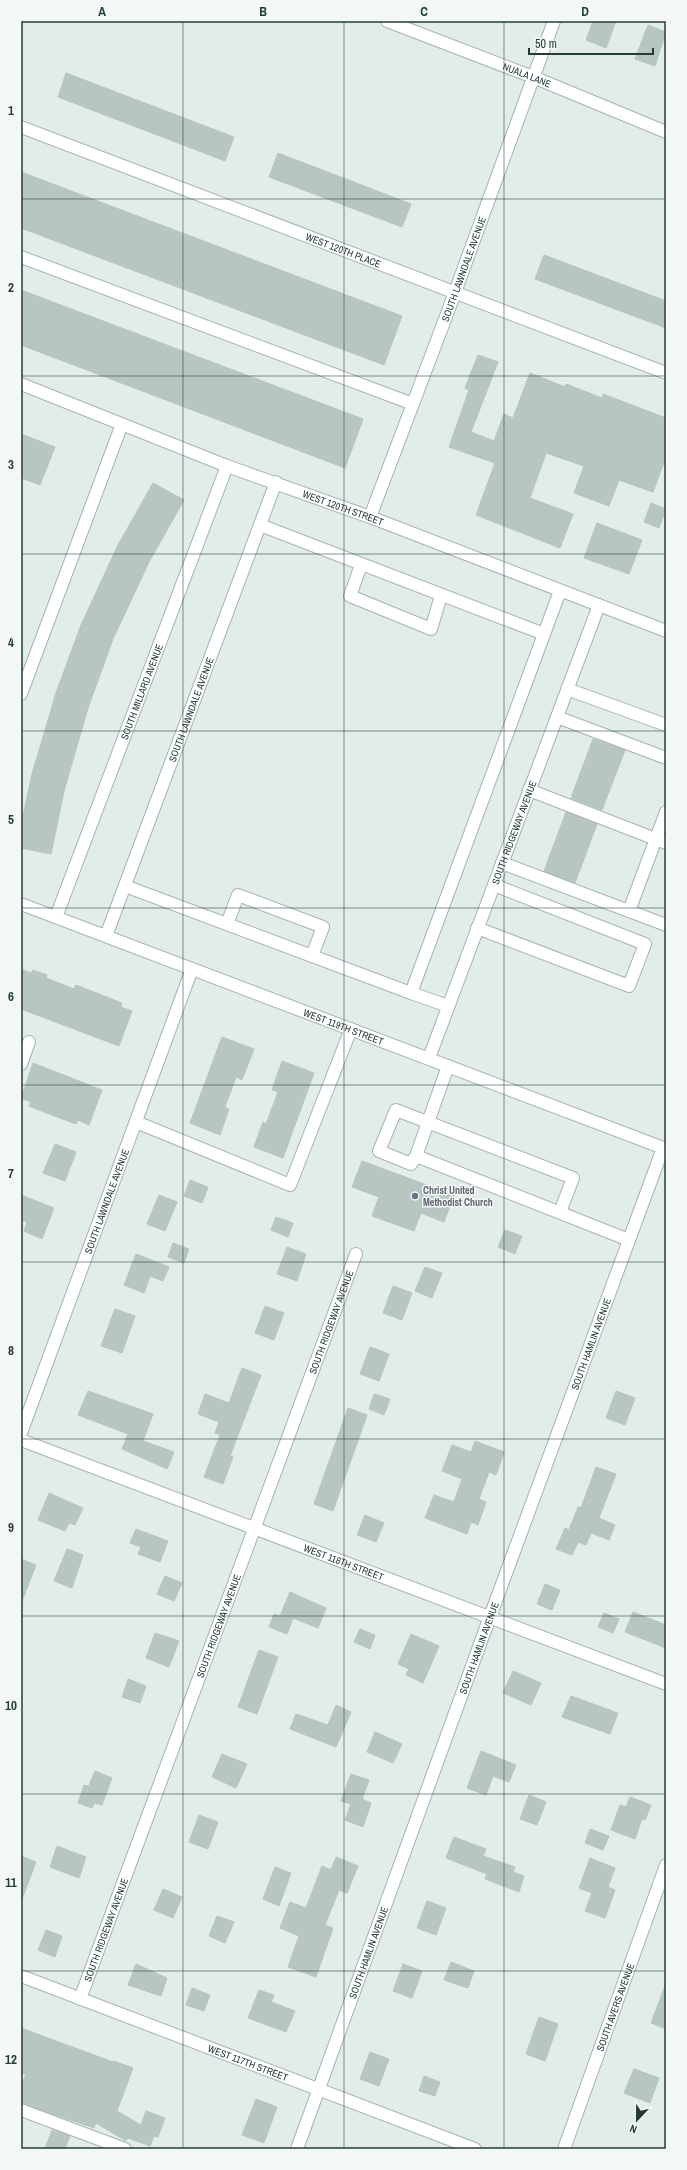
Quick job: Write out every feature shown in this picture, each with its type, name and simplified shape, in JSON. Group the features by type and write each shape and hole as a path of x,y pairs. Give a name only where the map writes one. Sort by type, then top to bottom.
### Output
{"street":[{"name":"NUALA LANE","path":"387,21 533,77 666,132"},
{"name":"SOUTH LAWNDALE AVENUE","path":"370,517 455,292 554,21"},
{"name":"WEST 120TH PLACE","path":"21,127 666,373"},
{"path":"21,256 413,404"},
{"name":"WEST 120TH STREET","path":"21,384 227,466 276,482 370,517 666,631"},
{"path":"21,694 122,424"},
{"name":"SOUTH MILLARD AVENUE","path":"56,917 227,466"},
{"name":"SOUTH LAWNDALE AVENUE","path":"106,936 276,482"},
{"path":"260,525 441,596 544,634"},
{"path":"361,565 350,596 431,629 441,596"},
{"path":"411,993 560,591"},
{"name":"SOUTH RIDGEWAY AVENUE","path":"429,1058 599,605"},
{"path":"567,689 666,725"},
{"path":"556,717 666,758"},
{"path":"530,790 661,841"},
{"path":"629,911 661,841 666,812"},
{"path":"502,863 666,925"},
{"path":"478,928 629,986 645,944 494,885"},
{"path":"125,886 448,1006"},
{"path":"227,924 238,895 323,927 312,956"},
{"name":"WEST 119TH STREET","path":"21,904 665,1148"},
{"name":"SOUTH LAWNDALE AVENUE","path":"21,1433 192,969"},
{"path":"136,1122 290,1184 351,1029"},
{"path":"21,1064 29,1042"},
{"path":"448,1066 427,1123 416,1156 411,1164 379,1151 396,1110 427,1123 573,1178 560,1212"},
{"name":"SOUTH HAMLIN AVENUE","path":"297,2149 490,1618 629,1240 665,1148"},
{"path":"416,1156 629,1240"},
{"name":"SOUTH RIDGEWAY AVENUE","path":"80,1999 356,1254"},
{"name":"WEST 118TH STREET","path":"21,1440 666,1684"},
{"name":"SOUTH AVERS AVENUE","path":"564,2149 666,1865"},
{"name":"WEST 117TH STREET","path":"21,1976 475,2149"},
{"path":"21,2110 125,2149"}],"building":[{"path":"593,21 616,21 606,48 586,40"},
{"path":"648,25 666,32 655,66 635,59"},
{"path":"66,73 234,137 225,161 58,97"},
{"path":"278,153 411,204 402,227 269,177"},
{"path":"21,172 402,316 384,365 21,228"},
{"path":"544,255 666,301 666,328 535,279"},
{"path":"21,290 363,419 345,468 21,345"},
{"path":"478,355 498,362 471,432 494,441 504,414 513,418 530,373 565,387 566,384 602,398 603,394 666,418 666,457 653,492 619,480 609,506 574,493 584,466 546,453 530,498 573,514 560,548 476,515 495,463 449,447 469,390 465,388"},
{"path":"21,434 55,447 40,485 21,478"},
{"path":"153,483 184,500 149,562 113,639 88,708 64,791 51,854 21,848 21,825 32,774 56,693 81,625 118,545"},
{"path":"651,503 666,509 659,528 644,522"},
{"path":"597,523 642,540 629,574 584,558"},
{"path":"593,739 625,750 602,810 571,798"},
{"path":"566,812 597,824 575,883 544,871"},
{"path":"21,969 31,973 33,970 47,975 46,978 74,989 76,985 122,1003 121,1007 132,1011 119,1046 21,1009"},
{"path":"222,1037 254,1049 242,1080 236,1077 225,1107 229,1109 220,1135 190,1123"},
{"path":"282,1061 314,1073 283,1158 254,1147 263,1122 266,1124 278,1092 272,1090"},
{"path":"33,1063 102,1090 89,1125 78,1120 76,1124 44,1112 29,1106 31,1102 21,1098"},
{"path":"55,1144 76,1152 65,1181 43,1173"},
{"name":"Christ United Methodist Church","path":"362,1161 454,1195 444,1222 421,1213 414,1231 372,1216 379,1197 352,1187"},
{"path":"190,1180 208,1187 202,1203 184,1196"},
{"path":"21,1195 54,1208 42,1239 24,1231 27,1222 21,1220"},
{"path":"159,1195 177,1202 165,1231 147,1224"},
{"path":"276,1217 293,1223 288,1237 271,1230"},
{"path":"505,1230 522,1236 515,1254 498,1247"},
{"path":"173,1243 189,1249 184,1263 168,1257"},
{"path":"287,1247 306,1254 297,1281 277,1274"},
{"path":"136,1254 169,1267 163,1281 150,1276 144,1293 124,1285"},
{"path":"425,1267 442,1273 432,1298 415,1291"},
{"path":"393,1286 412,1293 402,1320 383,1313"},
{"path":"265,1306 284,1313 274,1340 255,1333"},
{"path":"115,1309 135,1316 122,1353 101,1346"},
{"path":"370,1347 389,1354 379,1381 360,1374"},
{"path":"242,1368 261,1375 230,1456 233,1457 223,1484 204,1477 220,1435 215,1433 219,1422 198,1414 205,1394 229,1403"},
{"path":"88,1391 153,1414 143,1441 174,1452 167,1469 122,1449 128,1434 78,1415"},
{"path":"616,1391 635,1398 625,1425 606,1418"},
{"path":"374,1394 390,1399 384,1415 369,1409"},
{"path":"348,1408 367,1415 333,1511 314,1504"},
{"path":"475,1441 504,1452 496,1475 489,1472 479,1499 486,1502 478,1525 471,1522 467,1534 425,1518 434,1495 454,1502 462,1479 442,1471 452,1445 471,1452"},
{"path":"596,1467 616,1474 599,1518 615,1525 609,1540 591,1533 586,1545 578,1542 572,1555 556,1549 565,1528 569,1530 578,1507 581,1508"},
{"path":"49,1493 83,1508 75,1525 69,1523 65,1531 38,1520"},
{"path":"365,1515 384,1523 376,1542 357,1535"},
{"path":"136,1529 168,1541 160,1562 138,1554 141,1547 130,1543"},
{"path":"67,1549 83,1555 72,1588 54,1581"},
{"path":"21,1559 36,1565 22,1601 21,1601"},
{"path":"165,1576 182,1583 174,1601 157,1594"},
{"path":"545,1584 560,1590 552,1610 537,1604"},
{"path":"290,1592 326,1608 318,1628 293,1618 287,1634 269,1627 274,1614 280,1616"},
{"path":"633,1612 666,1625 666,1648 625,1632"},
{"path":"604,1613 619,1619 613,1633 598,1627"},
{"path":"360,1629 375,1635 370,1649 354,1642"},
{"path":"155,1633 179,1641 169,1667 146,1658"},
{"path":"411,1634 439,1646 423,1683 406,1675 409,1669 398,1664"},
{"path":"259,1650 278,1657 257,1714 238,1707"},
{"path":"513,1671 541,1683 531,1705 503,1693"},
{"path":"128,1679 146,1686 140,1703 122,1697"},
{"path":"571,1696 618,1713 610,1734 562,1717"},
{"path":"336,1705 351,1712 336,1747 290,1729 296,1714 328,1725"},
{"path":"375,1732 402,1744 393,1763 367,1752"},
{"path":"481,1751 516,1765 509,1782 493,1776 486,1795 467,1788"},
{"path":"222,1754 247,1764 236,1788 212,1777"},
{"path":"95,1771 112,1778 102,1805 94,1803 92,1808 78,1803 84,1785 89,1786"},
{"path":"351,1774 369,1780 362,1799 371,1803 363,1827 345,1820 351,1804 341,1801"},
{"path":"529,1795 546,1802 537,1825 520,1819"},
{"path":"630,1797 651,1805 645,1820 642,1819 635,1839 611,1830 620,1805 626,1807"},
{"path":"199,1815 218,1822 208,1849 189,1842"},
{"path":"590,1829 609,1836 603,1850 585,1843"},
{"path":"454,1837 486,1849 483,1856 515,1867 513,1872 524,1876 519,1892 485,1879 487,1874 446,1858"},
{"path":"57,1846 86,1857 79,1878 50,1867"},
{"path":"21,1856 36,1862 22,1899 21,1899"},
{"path":"336,1857 358,1866 347,1893 339,1890 325,1925 333,1928 316,1977 288,1967 299,1936 280,1928 290,1902 306,1908 322,1866 331,1870"},
{"path":"590,1858 615,1868 608,1887 615,1890 605,1918 585,1911 592,1893 579,1888"},
{"path":"275,1867 291,1873 279,1906 263,1899"},
{"path":"163,1889 182,1897 173,1918 154,1910"},
{"path":"427,1901 446,1908 436,1935 417,1928"},
{"path":"217,1916 234,1922 225,1943 209,1936"},
{"path":"46,1930 62,1936 55,1957 38,1950"},
{"path":"451,1962 474,1971 468,1988 444,1980"},
{"path":"136,1964 167,1978 161,1996 128,1985"},
{"path":"403,1964 422,1971 412,1998 393,1991"},
{"path":"666,1986 666,2029 651,2023"},
{"path":"192,1988 210,1995 204,2011 186,2005"},
{"path":"259,1990 274,1995 271,2002 295,2011 286,2032 248,2018"},
{"path":"539,2017 558,2024 545,2061 526,2054"},
{"path":"21,2028 133,2068 117,2111 141,2125 146,2111 165,2118 158,2137 154,2136 150,2146 128,2138 126,2141 96,2123 94,2128 21,2103 21,2086 26,2074 21,2073"},
{"path":"370,2052 389,2059 379,2086 360,2079"},
{"path":"634,2069 659,2078 650,2103 624,2093"},
{"path":"424,2076 440,2082 435,2096 419,2091"},
{"path":"256,2099 277,2107 264,2143 242,2135"},
{"path":"52,2130 70,2136 65,2149 45,2149"}],"place":[{"name":"Christ United Methodist Church","path":"415,1196"}]}
